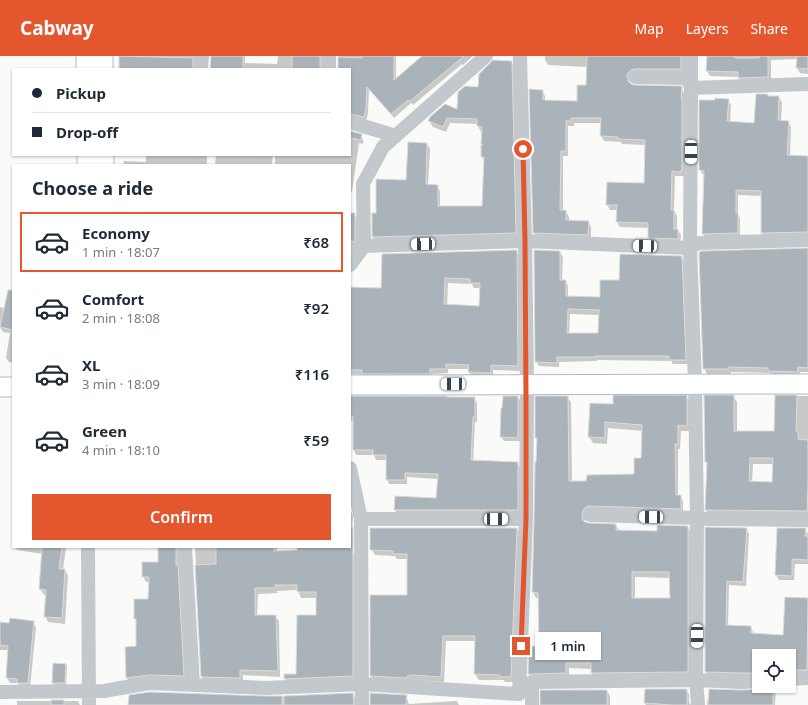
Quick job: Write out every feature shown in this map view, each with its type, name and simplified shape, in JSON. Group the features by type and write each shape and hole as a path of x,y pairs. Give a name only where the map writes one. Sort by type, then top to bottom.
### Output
{"main road":[{"path":"86,56 86,68"},
{"path":"103,56 103,68"},
{"path":"351,385 808,384"},
{"path":"0,386 12,387"}],"street":[{"path":"189,56 194,56"},
{"path":"201,68 202,56"},
{"path":"329,56 329,68"},
{"path":"351,264 364,246 363,184 383,147 486,56"},
{"path":"520,56 525,241 526,385 526,519 520,694"},
{"path":"691,56 690,248 695,384 697,518 696,680 698,705"},
{"path":"635,77 688,78 692,88"},
{"path":"692,88 808,84"},
{"path":"351,122 396,136"},
{"path":"364,246 525,241 690,248 699,243 808,240"},
{"path":"351,473 361,519 362,705"},
{"path":"590,515 709,519 808,520"},
{"path":"361,519 526,519"},
{"path":"88,548 89,698"},
{"path":"185,548 193,685"},
{"path":"796,679 808,678"},
{"path":"0,692 89,698 104,691 150,683 265,688 362,684 520,694 532,682 696,680 752,681"},
{"path":"532,682 532,705"}],"building":[{"path":"119,56 193,58 193,68 119,68"},
{"path":"211,56 243,56 243,68 210,68"},
{"path":"292,56 320,56 320,68 292,68"},
{"path":"362,56 394,56 394,80 422,56 464,56 410,101 408,100 391,114 367,87 364,117 351,114 351,68 338,68 338,57 362,58"},
{"path":"587,56 681,56 681,69 635,69 631,70 627,76 628,81 634,85 682,86 682,170 681,172 672,171 671,210 674,210 674,229 678,229 678,239 648,238 648,223 616,222 617,205 606,205 607,182 644,183 645,140 618,139 618,137 600,136 601,118 571,118 571,121 566,121 566,151 561,151 560,210 566,210 566,220 589,221 588,235 533,233 529,89 543,90 543,100 577,101 577,85 586,85"},
{"path":"707,56 759,58 759,56 768,56 768,77 738,78 738,72 706,71"},
{"path":"797,56 808,56 808,69 796,68"},
{"path":"493,60 512,61 516,233 372,237 372,213 376,213 376,179 406,180 408,142 427,143 426,184 438,185 438,206 482,206 484,157 481,157 481,145 483,145 481,144 482,127 477,126 477,119 447,118 443,127 428,121 430,117 445,104 457,109 458,92 465,86 478,87 479,74"},
{"path":"756,94 779,96 778,120 789,121 787,155 808,156 808,232 761,233 761,191 736,190 738,233 702,234 704,171 699,170 699,100 715,100 715,98 729,99 727,121 754,123"},
{"path":"351,131 362,134 361,140 351,138"},
{"path":"351,213 355,213 355,241 351,242"},
{"path":"808,248 808,368 798,367 797,372 768,371 768,368 728,367 728,369 703,369 699,253 701,251"},
{"path":"517,250 518,366 491,365 491,373 468,372 469,365 446,364 446,369 430,369 430,374 362,374 362,370 351,370 351,287 381,288 382,254","holes":["445,278 470,279 470,283 480,283 479,306 444,304"]},
{"path":"534,250 560,251 560,280 566,280 566,296 600,297 600,280 619,280 620,254 682,256 686,360 669,360 669,356 595,356 557,357 557,363 535,362","holes":["568,309 599,310 598,333 567,333"]},
{"path":"8,290 12,290 12,330 0,327"},
{"path":"613,395 687,395 687,426 678,425 678,444 675,444 676,495 681,495 681,509 590,506 583,510 582,519 589,523 616,524 616,530 657,531 657,525 688,526 688,672 591,673 591,663 566,663 566,673 528,674 529,646 539,646 538,593 532,592 535,462 537,438 535,438 535,396 568,396 569,481 586,481 587,475 634,474 634,458 641,458 642,425 605,422 605,438 588,437 590,403 613,404","holes":["632,572 669,572 670,598 632,598"]},
{"path":"704,395 734,395 734,431 774,431 775,395 797,395 796,431 798,431 798,439 808,440 807,511 705,510 707,462 705,462","holes":["750,458 773,458 772,482 749,481"]},
{"path":"351,396 475,397 475,417 473,417 471,460 518,462 518,510 394,510 395,496 436,498 438,474 405,473 405,480 386,480 386,455 373,455 373,450 353,450 353,416 351,416"},
{"path":"503,396 518,396 518,438 500,437"},
{"path":"351,527 353,527 353,676 284,679 284,674 296,674 297,615 316,615 316,592 297,592 297,585 275,585 275,588 255,588 255,615 276,615 278,671 240,670 240,678 201,677 195,565 216,564 216,548 274,548 274,551 297,550 297,548 351,548"},
{"path":"705,527 747,528 743,582 727,581 726,625 751,626 751,633 783,635 785,597 808,598 807,670 796,670 796,649 752,649 752,673 705,672"},
{"path":"370,528 517,528 511,677 474,674 475,636 443,636 441,677 413,675 407,676 407,678 370,676 370,595 407,595 407,554 393,554 393,551 370,550"},
{"path":"777,528 806,528 805,536 808,536 808,560 792,559 792,576 775,575"},
{"path":"42,548 62,548 59,569 65,569 62,618 44,617 46,590 39,589"},
{"path":"158,548 176,548 184,676 149,675 126,678 125,647 136,646 134,599 148,599 149,577 142,577 142,562 158,562"},
{"path":"10,618 34,621 28,683 17,683 17,679 6,678 8,646 0,645 0,622 9,623"},
{"path":"53,663 66,664 65,683 52,683"},
{"path":"645,689 687,689 687,705 644,703"},
{"path":"709,689 752,689 752,693 773,693 773,705 708,705"},
{"path":"540,690 607,690 607,705 540,705"},
{"path":"150,692 282,696 282,705 128,705 129,695"},
{"path":"353,693 354,705 284,705 284,696"},
{"path":"370,693 407,695 406,705 370,705"},
{"path":"51,700 64,700 64,705 51,705"}],"route":[{"path":"521,646 526,519 525,241 523,149"}]}
